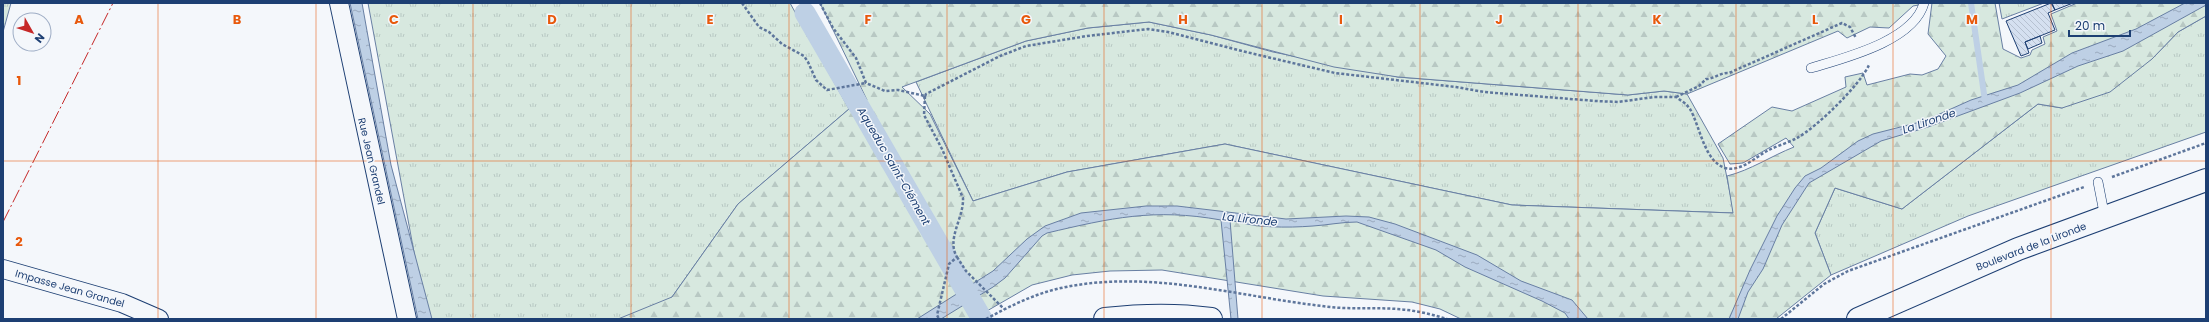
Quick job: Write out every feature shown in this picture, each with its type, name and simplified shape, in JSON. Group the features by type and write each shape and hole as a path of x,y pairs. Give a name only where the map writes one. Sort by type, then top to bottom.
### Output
{"street":[{"name":"Rue Jean Grandel","path":"339,3 407,319"},
{"name":"Boulevard de la Lironde","path":"1858,319 2018,249 2206,180"},
{"name":"Impasse Jean Grandel","path":"3,269 122,303 159,319"},
{"path":"1105,319 1161,316 1188,316 1211,319"}],"lane":[{"path":"1811,68 1879,45 1895,37 1914,21 1919,15 1924,3"},
{"path":"2098,182 2105,218"}],"path":[{"path":"742,3 751,18 760,27 769,32 782,44 804,56 816,80 827,90 866,83 885,91 898,90 925,96"},
{"path":"820,3 833,28 856,58 866,83"},
{"path":"1676,98 1699,86 1706,78 1710,79 1724,72 1729,73 1842,23 1850,27 1859,44 1867,49"},
{"path":"1004,309 966,271 953,252 953,243 963,205 963,198 942,149 924,115 925,96 926,94 981,65 1026,46 1087,36 1148,29 1168,32 1246,52 1335,72 1366,77 1456,87 1484,92 1596,101 1618,102 1654,97 1676,98 1686,104 1690,109 1712,158 1726,168 1738,167 1750,163 1766,151 1797,138 1847,95 1865,74 1879,45"},
{"path":"1781,319 1824,284 1848,271 2206,143"},
{"path":"939,319 937,315 949,264 956,257"}],"green space":[{"path":"3,3 11,3 3,32"},
{"path":"368,3 790,3 849,109 738,204 672,297 645,319 429,319 421,290"},
{"path":"820,3 1930,3 1913,6 1889,28 1870,27 1847,38 1838,31 1687,94 1664,91 1628,95 1398,77 1334,67 1211,35 1149,22 1088,28 1026,41 902,87 930,114 973,201 1067,172 1225,144 1512,205 1733,213 1727,176 1744,170 1794,147 1786,138 1743,163 1730,164 1718,144 1772,107 1792,111 1846,87 1845,77 1863,73 1867,85 1910,74 1922,75 1938,69 1946,56 1928,34 1932,3 1995,3 2003,49 2021,58 2030,55 2032,50 2045,44 2043,37 2057,31 2051,14 2077,3 2206,3 2206,16 2178,32 2152,59 2110,92 2062,108 2038,104 1902,209 1835,188 1815,233 1831,275 1776,319 1461,319 1440,309 1412,302 1323,296 1162,270 1110,271 1072,275 1032,285 973,319 618,319 672,297 738,204 849,109 867,100"},
{"path":"1999,3 2044,3 2002,19"},
{"path":"2206,16 2206,132 1968,216 1831,275 1815,233 1835,188 1902,209 2038,104 2062,108 2152,59 2178,32"},
{"path":"1149,22 1211,35 1273,52 1398,77 1628,95 1664,91 1687,94 1723,158 1734,213 1512,205 1225,144 1067,172 973,201 916,82 1026,41 1088,28"}],"water":[{"path":"350,3 362,3 391,165 432,319 418,319"},
{"path":"2185,3 2206,3 2206,5 2123,51 2078,66 2020,93 1928,127 1881,141 1809,183 1782,225 1763,269 1748,292 1738,319 1729,319 1750,270 1777,216 1795,188 1805,176 1821,168 1858,141 1873,134 1924,121 1971,100 2018,85 2072,53 2136,29"},
{"name":"La Lironde","path":"1146,206 1177,206 1286,219 1346,216 1369,217 1395,224 1477,255 1521,281 1572,300 1588,319 1569,319 1565,313 1542,301 1465,267 1436,250 1357,222 1282,227 1250,225 1230,220 1238,319 1231,319 1221,220 1197,216 1153,215 1113,219 1047,233 1042,236 1005,278 993,287 941,319 917,319 993,271 1027,239 1045,226 1081,213"}],"building":[{"path":"2051,3 2055,10 2048,13 2055,30 2025,42 2029,53 2021,56 2006,21"},
{"path":"2052,3 2073,3 2055,10"},
{"path":"2040,36 2042,43 2028,49 2025,42"}],"waterway":[{"path":"1971,3 1985,101"},
{"name":"Aqueduc Saint-Clément","path":"805,13 982,319"}],"power":[{"path":"3,222 113,3"}]}
